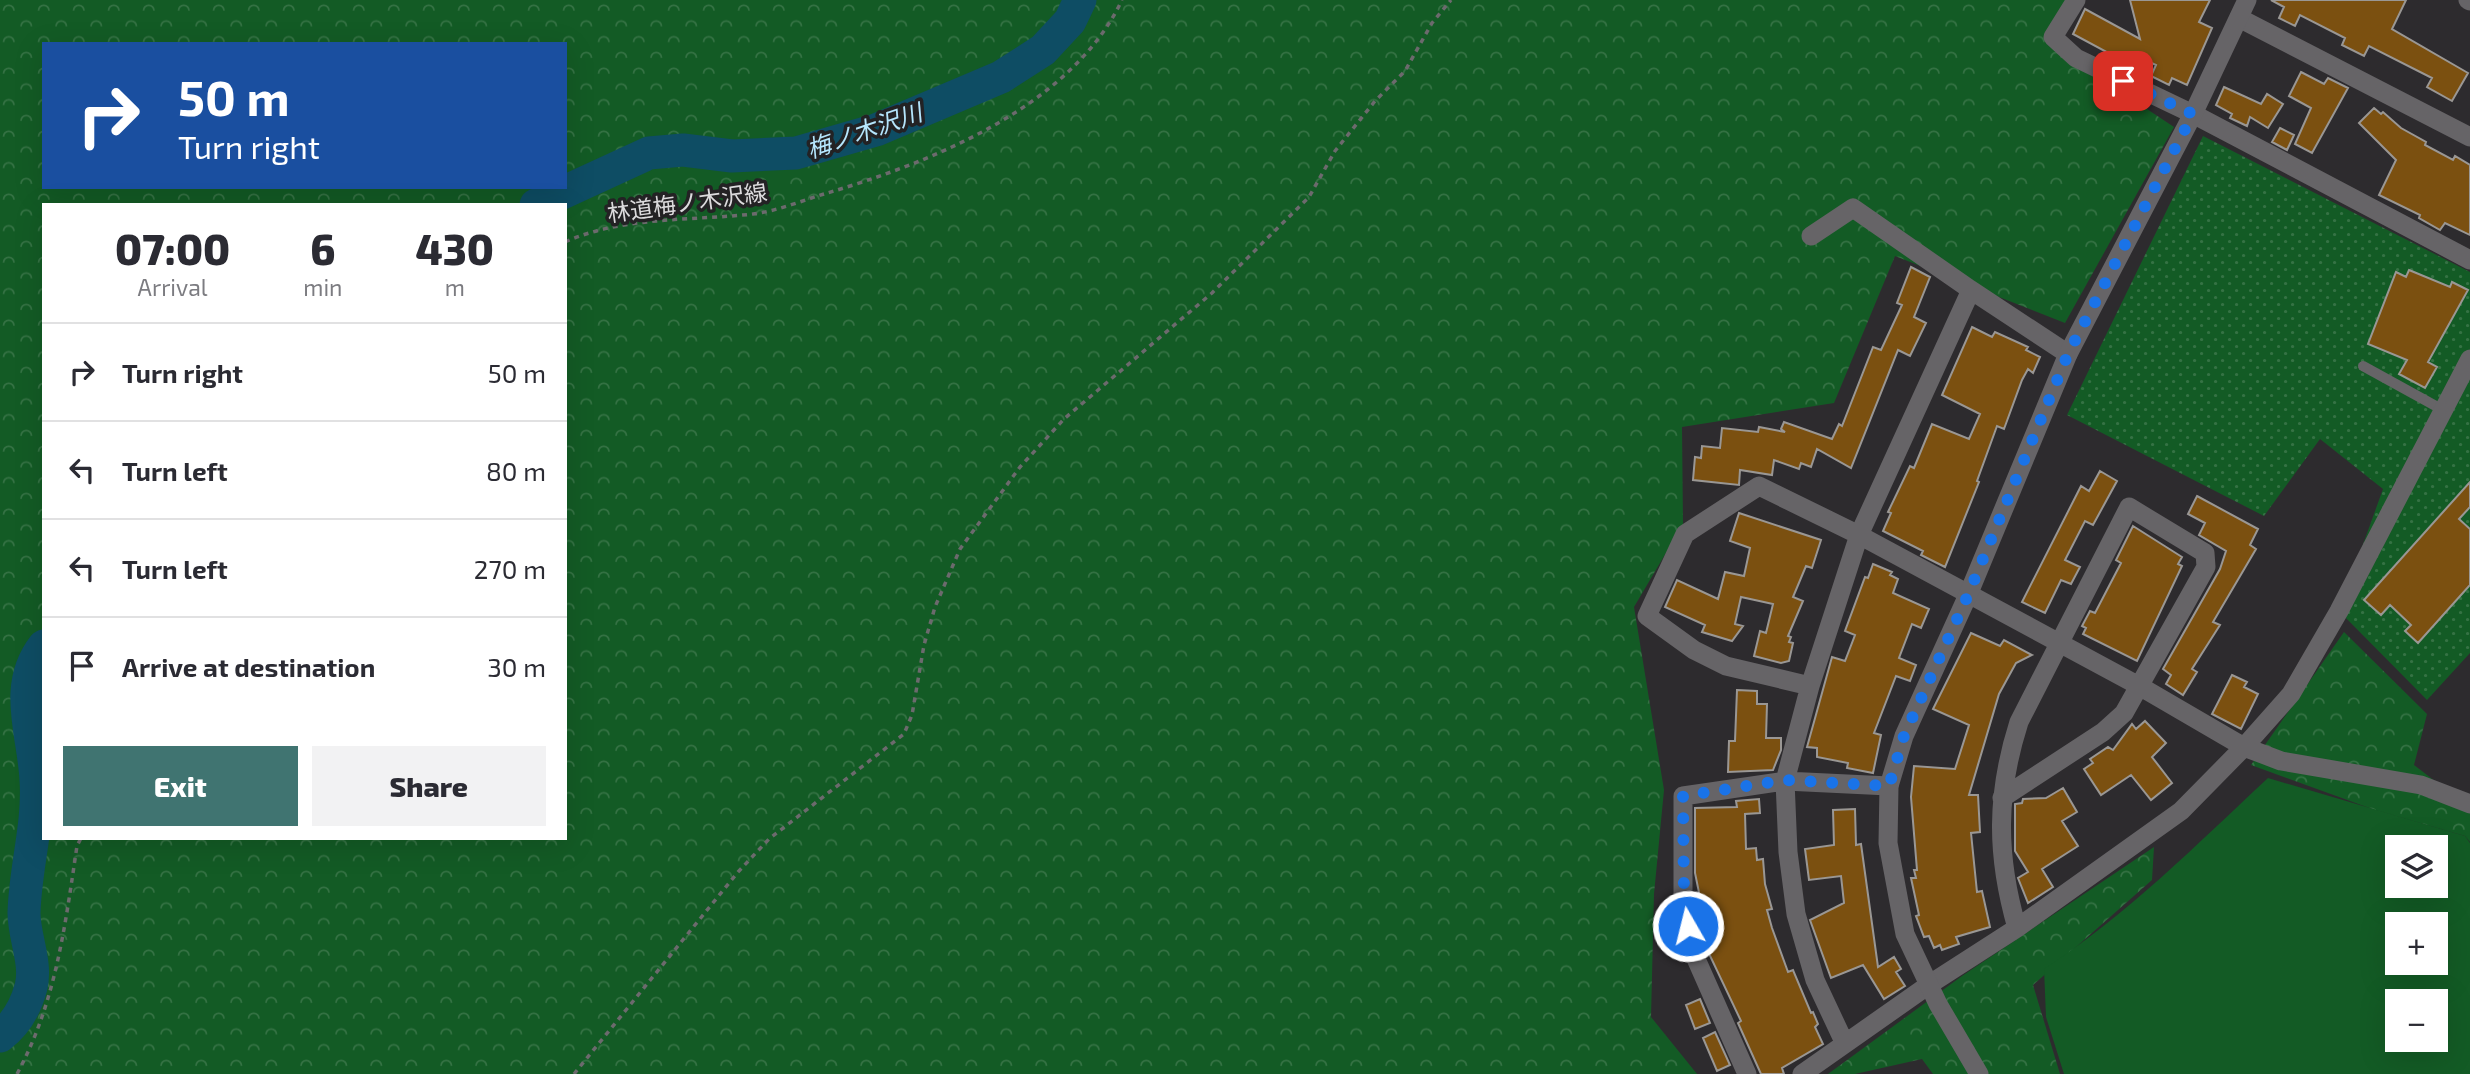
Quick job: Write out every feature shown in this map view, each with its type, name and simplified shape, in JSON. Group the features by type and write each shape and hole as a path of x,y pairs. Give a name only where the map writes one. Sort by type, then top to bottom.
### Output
{"street":[{"path":"2076,0 2053,37 2076,58 2193,114 2470,260"},
{"path":"1979,1074 1938,1004 1905,934 1888,843 1889,786 1904,736 1968,595 2068,354 2193,114 2243,9 2470,137"},
{"path":"1811,236 1853,208 2068,354"},
{"path":"1845,1044 1815,980 1796,914 1788,852 1785,780 1810,686 1859,535 1971,290"},
{"path":"1802,1074 1930,984 2017,928 2181,811 2244,747 2291,694 2339,611 2470,359"},
{"path":"1810,686 1726,666 1694,650 1647,616 1685,534 1759,486 1859,535 2141,687 2244,747 2281,761 2421,785 2470,804"},
{"path":"2002,798 2103,732 2124,713 2206,567 2205,553 2129,507 2019,722 2008,757 2002,798 2000,837 2004,884 2017,928"},
{"path":"1747,1074 1693,951 1684,900 1683,796 1785,780 1889,786"}],"lane":[{"path":"2363,366 2443,411"}],"path":[{"name":"林道梅ノ木沢線","path":"567,241 620,225 756,214 871,180 915,163 1016,113 1054,86 1086,57 1112,20 1122,0"},
{"path":"574,1074 738,872 769,839 904,734 912,715 924,645 934,607 960,549 1020,467 1065,419 1212,293 1301,206 1335,151 1375,102 1405,71 1432,23 1451,0"},
{"path":"17,1074 51,995 80,840"}],"green space":[{"path":"0,0 2076,0 2049,44 2174,127 2065,323 1895,256 1834,403 1682,427 1683,524 1634,607 1664,790 1654,894 1651,1017 1697,1074 0,1074"},
{"path":"2203,136 2470,272 2470,653 2427,700 2339,611 2383,489 2320,439 2264,516 2067,415"},
{"path":"2344,632 2427,714 2414,765 2470,808 2470,842 2465,836 2375,810 2251,765"},
{"path":"2268,778 2465,836 2470,843 2470,1074 2064,1074 2046,1017 2044,969 2104,926 2187,854"},
{"path":"2154,847 2152,880 2033,985 2060,1074 1933,1074 1922,1059 1855,1074 1828,1074 1962,976"}],"building":[{"path":"2130,0 2210,0 2199,22 2212,28 2187,85 2172,78 2169,85 2151,76 2156,65 2130,53 2125,62 2073,34 2085,9 2140,39"},
{"path":"2271,0 2406,0 2392,29 2468,73 2452,101 2427,87 2432,78 2369,46 2364,56 2342,45 2345,38 2300,15 2295,26 2279,18 2284,7"},
{"path":"2301,72 2324,84 2328,78 2348,88 2312,153 2295,144 2311,108 2289,96"},
{"path":"2224,87 2261,104 2267,94 2283,104 2268,128 2250,117 2247,126 2230,118 2232,114 2216,105"},
{"path":"2374,108 2426,142 2425,145 2453,160 2455,156 2470,165 2470,235 2445,223 2440,230 2419,218 2420,215 2379,195 2396,160 2359,123"},
{"path":"2280,128 2294,135 2287,150 2272,142"},
{"path":"1911,267 1930,277 1914,317 1926,323 1910,356 1898,350 1851,468 1817,449 1811,467 1801,463 1799,469 1774,460 1772,475 1740,470 1739,485 1693,480 1695,457 1701,458 1702,446 1720,448 1722,428 1758,432 1759,427 1785,432 1781,429 1784,422 1832,439 1839,424 1842,426 1873,347 1881,350 1902,305 1897,303"},
{"path":"2409,270 2450,287 2452,282 2468,290 2428,362 2437,367 2425,388 2399,374 2407,360 2368,344 2396,272 2406,277"},
{"path":"1972,327 1992,337 1995,332 2028,347 2026,350 2040,357 2033,373 2028,369 2022,380 2004,429 1997,426 1977,481 1979,482 1945,567 1921,555 1923,551 1883,531 1891,513 1888,512 1910,466 1914,468 1932,424 1969,439 1980,414 1942,395"},
{"path":"2100,471 2117,481 2093,525 2085,521 2065,560 2080,567 2071,584 2061,580 2045,613 2022,602 2081,486 2089,491"},
{"path":"2470,482 2470,507 2459,519 2470,529 2470,585 2418,643 2405,631 2411,625 2390,605 2381,615 2364,600"},
{"path":"2197,496 2258,529 2250,545 2256,549 2213,622 2220,625 2192,669 2197,672 2183,695 2166,684 2171,675 2163,669 2220,569 2226,551 2199,535 2205,523 2188,514"},
{"path":"1739,513 1821,540 1812,568 1806,566 1793,597 1803,601 1788,636 1791,637 1789,642 1793,643 1789,661 1781,663 1754,656 1760,631 1766,633 1773,604 1741,597 1735,624 1743,626 1732,641 1702,632 1705,625 1665,607 1677,580 1718,599 1725,572 1744,576 1750,548 1730,541"},
{"path":"2133,526 2182,557 2178,564 2182,566 2137,661 2083,634 2086,628 2082,626 2090,611 2095,613 2121,563 2116,560"},
{"path":"1873,564 1892,572 1890,575 1898,579 1893,593 1929,609 1921,628 1912,624 1899,658 1916,665 1910,681 1896,676 1874,733 1881,735 1873,773 1847,768 1848,763 1817,757 1817,748 1807,747 1832,657 1845,661 1855,635 1845,631 1865,577 1868,578"},
{"path":"1971,633 2000,646 2004,640 2032,655 2016,663 1999,694 1969,795 1978,795 1980,832 1971,833 1977,892 1982,891 1990,927 1956,937 1959,944 1942,950 1940,945 1934,948 1929,936 1924,937 1916,916 1919,915 1911,878 1916,878 1914,870 1917,870 1911,797 1914,766 1955,769 1969,725 1933,709"},
{"path":"2232,675 2247,682 2244,687 2258,694 2241,729 2212,714"},
{"path":"1737,690 1757,691 1757,704 1767,704 1766,738 1781,738 1781,750 1773,770 1728,772 1729,741 1735,741"},
{"path":"2145,721 2166,743 2152,757 2172,783 2151,800 2131,775 2101,795 2084,769 2093,763 2090,759 2108,747 2113,750 2132,724 2136,729"},
{"path":"2063,788 2077,812 2062,821 2078,846 2042,869 2053,887 2028,903 2018,878 2028,872 2015,851 2015,804 2022,803 2023,799 2046,798"},
{"path":"1759,799 1760,813 1745,814 1746,849 1756,848 1757,860 1763,859 1765,884 1772,909 1767,910 1772,928 1788,972 1793,970 1811,1013 1813,1012 1818,1024 1815,1027 1823,1044 1782,1068 1784,1074 1761,1074 1738,1023 1741,1021 1703,941 1700,924 1705,922 1695,873 1695,808 1737,807 1736,801"},
{"path":"1855,809 1856,845 1861,844 1878,967 1894,957 1901,969 1896,972 1905,986 1884,999 1863,965 1831,978 1810,920 1844,903 1841,876 1809,880 1805,849 1834,845 1833,810"},
{"path":"1700,999 1710,1023 1695,1029 1686,1005"},
{"path":"1715,1032 1730,1065 1717,1071 1703,1038"}],"waterway":[{"name":"梅ノ木沢川","path":"540,203 649,153 683,150 732,156 796,153 876,130 1001,77 1043,50 1070,21 1080,0"},
{"name":"梅ノ木沢川","path":"0,1036 20,1014 29,994 32,978 24,913 34,830 36,780 27,694 34,662 42,649"}],"route":[{"path":"1688,926 1684,900 1683,796 1785,780 1889,786 1904,736 1968,595 2068,354 2193,114 2123,81"}]}
